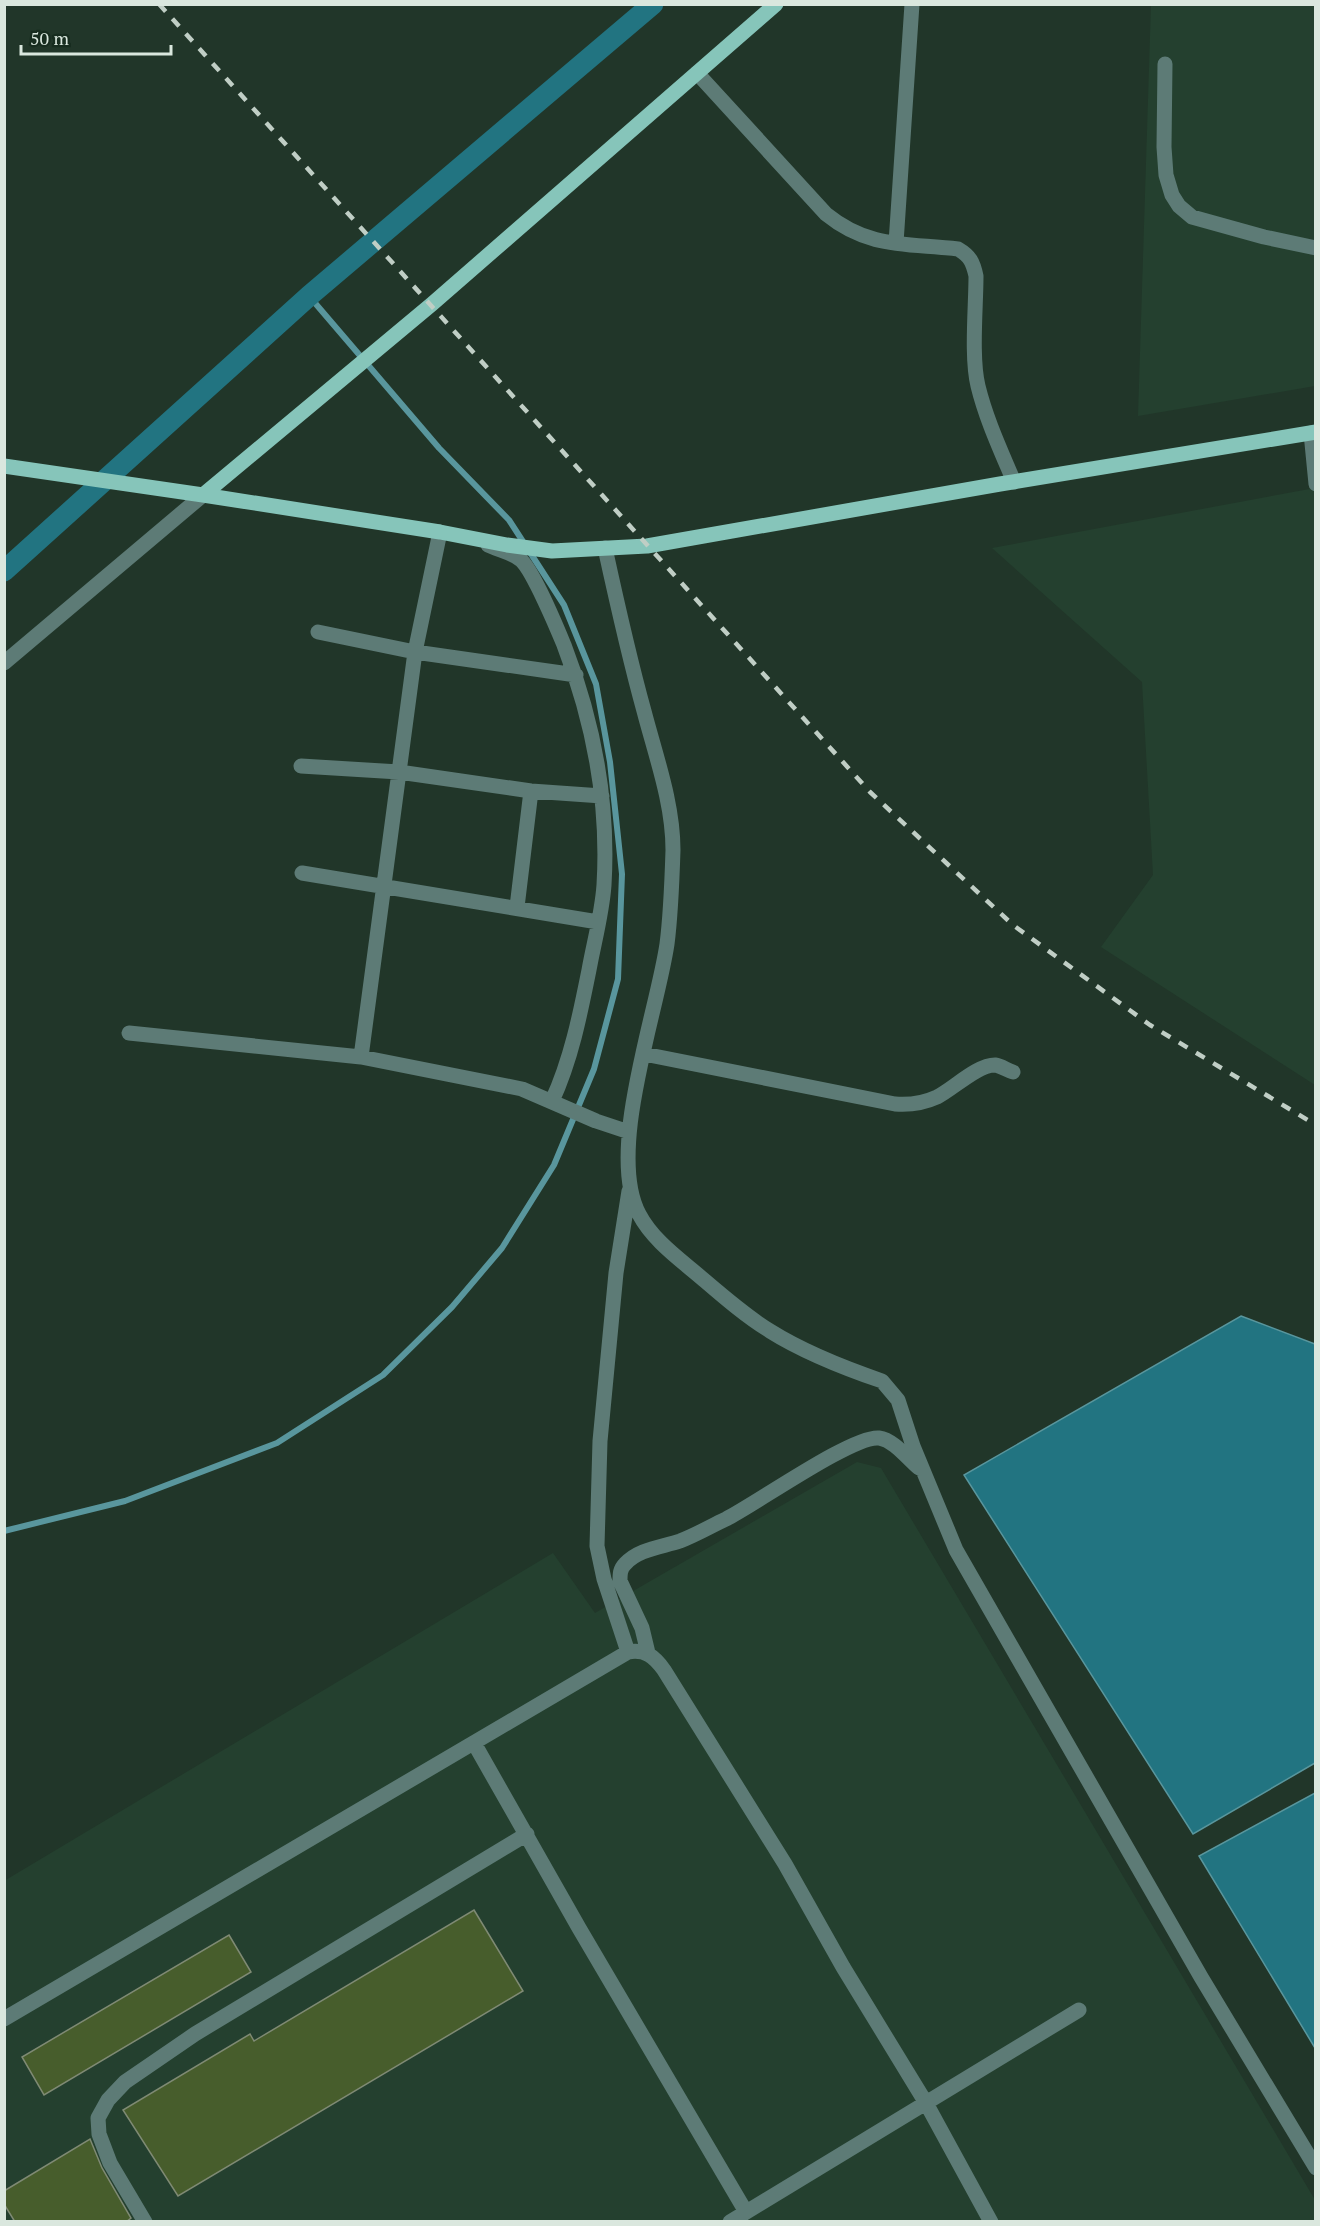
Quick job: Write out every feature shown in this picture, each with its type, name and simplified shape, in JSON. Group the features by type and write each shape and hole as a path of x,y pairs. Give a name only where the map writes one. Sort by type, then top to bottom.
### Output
{"main road":[{"path":"203,495 395,335 776,4"},
{"path":"4,466 174,490 552,551 647,546 1313,432"}],"street":[{"path":"896,243 912,4"},
{"path":"1165,64 1166,175 1172,195 1179,206 1192,217 1264,237 1316,248"},
{"path":"697,73 826,214 839,224 872,240 958,249 967,254 973,262 976,276 975,370 978,386 1014,482"},
{"path":"1313,432 1316,484"},
{"path":"4,663 203,495"},
{"path":"361,1057 415,652 440,532"},
{"path":"476,540 516,557 527,567 560,635 576,675 595,743 604,814 604,887 559,1104"},
{"path":"605,548 624,638 669,807 673,848 667,944 629,1132 627,1171 629,1188 616,1274 601,1429 597,1546 604,1579 628,1652"},
{"path":"318,632 415,652 576,675"},
{"path":"301,766 399,772 531,791 602,796"},
{"path":"517,907 531,791"},
{"path":"302,873 598,922"},
{"path":"129,1033 361,1057 522,1089 596,1121 629,1132"},
{"path":"644,1054 908,1105 936,1098 970,1076 991,1066 996,1065 1013,1072"},
{"path":"629,1188 640,1215 655,1237 734,1305 769,1330 805,1351 882,1382 898,1400 923,1473 956,1550 1202,1977 1316,2168"},
{"path":"648,1653 642,1628 620,1581 620,1572 631,1559 681,1540 733,1515 842,1451 869,1438 888,1441 923,1473"},
{"path":"4,2019 628,1652 648,1653 656,1658 664,1670 785,1864 843,1966 926,2103 992,2222"},
{"path":"474,1743 585,1938 746,2212"},
{"path":"145,2222 110,2163 99,2134 98,2118 108,2100 125,2082 195,2034 527,1834"},
{"path":"730,2222 1079,2010"}],"shaded area":[{"path":"1151,5 1315,5 1315,386 1138,416"},
{"path":"1315,488 1315,1085 1101,947 1153,875 1142,682 992,548"},
{"path":"857,1462 881,1468 1315,2200 1315,2221 5,2221 4,1881 553,1553 595,1613"}],"water":[{"path":"1241,1316 1315,1344 1315,1763 1193,1834 964,1475"},
{"path":"1315,1793 1315,2048 1199,1856"}],"building":[{"path":"474,1910 523,1991 178,2196 123,2110 250,2034 254,2041"},
{"path":"229,1935 251,1972 44,2095 22,2057"},
{"path":"90,2139 102,2168 131,2218 126,2222 15,2222 4,2204 4,2191"}],"waterway":[{"path":"4,571 309,296 653,4"},
{"path":"4,1531 125,1501 277,1443 383,1375 452,1307 502,1248 554,1165 594,1069 618,979 622,874 610,762 596,684 564,605 509,520 439,448 309,296"}],"railway":[{"path":"159,4 870,792 1013,925 1150,1025 1316,1125"}]}
